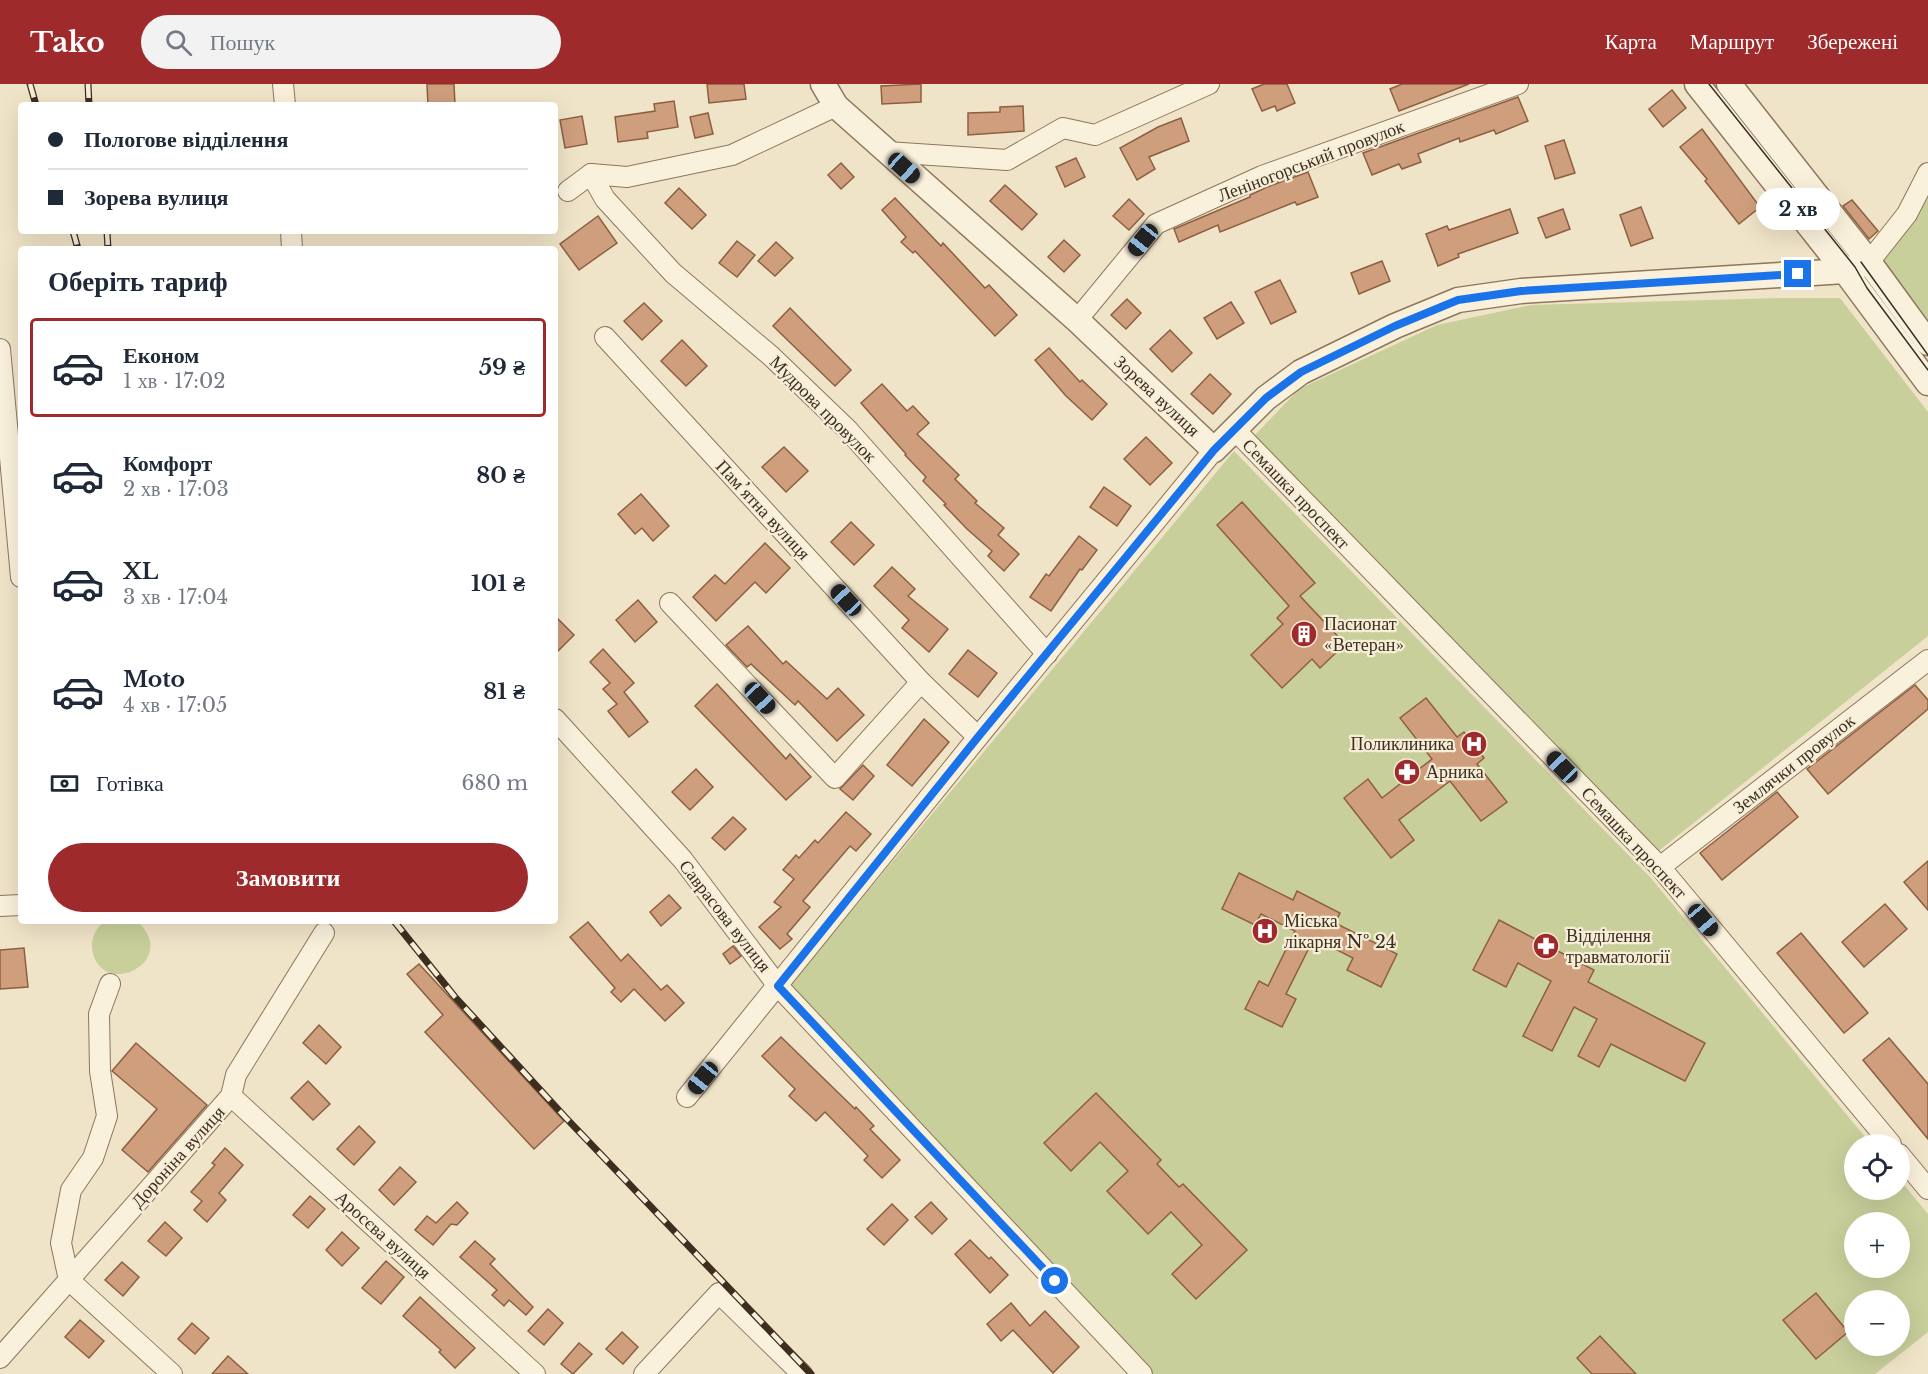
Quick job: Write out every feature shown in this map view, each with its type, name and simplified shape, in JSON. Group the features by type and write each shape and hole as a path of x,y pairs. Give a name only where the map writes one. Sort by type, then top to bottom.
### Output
{"street":[{"path":"284,84 285,102"},
{"name":"Зорева вулиця","path":"823,84 836,106 1077,320 1214,450 1266,398 1301,372 1395,326 1458,300 1521,291 1845,271 1869,262"},
{"path":"887,152 1007,160 1063,128 1095,135 1209,84"},
{"name":"Леніногорський провулок","path":"1077,320 1156,224 1262,176 1518,84"},
{"path":"1697,84 1845,271 1928,382"},
{"path":"1729,84 1869,262 1928,343"},
{"path":"568,191 591,174 627,177 732,155 836,106"},
{"path":"1869,262 1907,214 1928,173"},
{"name":"Мудрова провулок","path":"591,174 604,199 673,273 771,356 848,430 1047,654"},
{"name":"Пам’ятна вулиця","path":"605,338 921,682 978,737"},
{"path":"0,349 18,544"},
{"name":"Семашка проспект","path":"1234,429 1660,867 1883,1134"},
{"path":"687,1097 1214,450"},
{"path":"670,603 835,778 921,682"},
{"name":"Землячки провулок","path":"1660,867 1928,660"},
{"name":"Саврасова вулиця","path":"558,722 683,860 778,986 1143,1374"},
{"path":"0,906 18,905"},
{"name":"Дороніна вулиця","path":"0,1358 231,1096 236,1076 324,933"},
{"path":"110,984 99,1014 100,1071 107,1116 93,1158 71,1190 61,1243 69,1280 172,1374"},
{"name":"Аросєва вулиця","path":"231,1096 535,1374"},
{"path":"1910,1167 1928,1189"},
{"path":"644,1374 719,1293 802,1374"}],"green space":[{"path":"1928,198 1928,329 1880,265"},
{"path":"1840,298 1928,412 1928,636 1656,853 1254,436 1299,389 1437,325 1531,305"},
{"name":"Міська лікарня № 24","path":"1234,451 1650,877 1863,1134 1844,1134 1844,1200 1910,1200 1910,1192 1928,1214 1928,1332 1910,1346 1910,1290 1844,1290 1844,1356 1898,1356 1875,1374 1150,1374 789,986"},
{"path":"102,924 139,924 148,936 150,950 145,962 134,970 122,974 109,972 98,964 92,949 93,937"}],"building":[{"path":"427,84 454,84 455,102 428,102"},
{"path":"707,84 744,84 746,99 709,103"},
{"path":"921,84 921,102 882,104 881,86"},
{"path":"1264,84 1287,84 1295,103 1277,111 1275,106 1262,111 1252,89"},
{"path":"1402,84 1469,84 1399,111 1390,89"},
{"path":"1672,90 1686,108 1663,127 1649,109"},
{"path":"1518,97 1528,121 1496,134 1494,130 1460,142 1459,138 1418,154 1421,162 1402,169 1399,164 1372,175 1363,153"},
{"path":"674,101 678,127 647,132 648,138 618,142 615,117 655,111 654,104"},
{"path":"1023,106 1024,131 968,135 968,113 1000,112 1000,107"},
{"path":"708,113 713,134 695,138 690,117"},
{"path":"582,116 587,144 565,148 560,120"},
{"path":"1181,118 1189,141 1149,157 1155,169 1137,180 1120,148 1158,127"},
{"path":"1702,129 1760,207 1739,224 1705,181 1707,179 1680,147"},
{"path":"1564,140 1575,173 1555,179 1545,146"},
{"path":"1076,158 1085,177 1065,187 1056,167"},
{"path":"841,163 854,177 841,189 828,175"},
{"path":"1308,172 1318,197 1297,205 1295,202 1220,232 1218,225 1179,242 1174,229 1250,197 1267,187"},
{"path":"1005,185 1037,214 1022,230 990,201"},
{"path":"679,188 706,215 692,229 665,203"},
{"path":"895,198 941,246 943,243 985,288 989,285 1017,315 995,336 915,251 913,253 901,242 906,237 882,210"},
{"path":"1129,199 1144,214 1129,230 1113,216"},
{"path":"1852,200 1878,231 1869,239 1843,206"},
{"path":"1641,207 1653,238 1631,246 1620,215"},
{"path":"1510,209 1518,233 1458,254 1459,257 1438,266 1426,234 1447,226 1449,230"},
{"path":"1563,209 1570,229 1546,238 1538,218"},
{"path":"598,216 617,243 579,270 560,244"},
{"path":"1064,240 1080,255 1064,272 1048,257"},
{"path":"737,241 755,255 737,277 719,263"},
{"path":"776,242 793,258 775,276 758,261"},
{"path":"1382,261 1390,281 1359,294 1351,273"},
{"path":"1280,280 1296,312 1271,324 1255,292"},
{"path":"1127,299 1141,313 1126,329 1111,315"},
{"path":"1231,302 1244,323 1217,339 1204,318"},
{"path":"644,303 662,321 642,340 624,321"},
{"path":"790,308 851,370 835,386 773,326"},
{"path":"1170,330 1192,353 1172,372 1150,349"},
{"path":"682,340 707,366 686,386 661,361"},
{"path":"1049,348 1080,382 1082,380 1107,404 1092,420 1066,396 1035,360"},
{"path":"1210,374 1231,394 1213,414 1191,394"},
{"path":"882,384 907,411 913,406 929,423 917,434 959,475 955,479 977,501 975,503 1004,528 998,535 1019,554 1004,571 988,556 992,551 944,505 946,504 923,481 926,477 861,403"},
{"path":"1146,437 1172,463 1150,485 1124,459"},
{"path":"784,447 808,471 786,492 762,467"},
{"path":"1104,487 1131,506 1117,526 1090,507"},
{"path":"641,494 669,526 653,541 642,528 635,534 618,514"},
{"path":"1242,502 1315,583 1300,596 1345,644 1320,668 1312,659 1282,688 1251,655 1283,624 1277,618 1289,606 1217,525"},
{"path":"851,522 874,545 854,565 831,542"},
{"path":"1079,536 1097,550 1082,570 1080,569 1051,611 1030,597 1046,574 1049,576"},
{"path":"765,543 790,568 766,593 755,582 716,621 693,597 715,575 725,584"},
{"path":"892,567 915,589 908,596 948,629 929,652 902,628 909,620 874,586"},
{"path":"638,600 657,622 635,642 616,620"},
{"path":"558,619 574,635 558,651"},
{"path":"748,626 783,664 786,661 827,699 838,688 864,715 837,741 798,701 795,705 751,664 747,667 726,645"},
{"path":"603,649 634,683 624,692 648,722 629,737 608,711 617,704 603,689 610,683 590,662"},
{"path":"968,650 997,673 978,697 949,674"},
{"path":"717,684 786,759 790,754 811,777 786,800 695,706"},
{"path":"1915,685 1928,700 1928,709 1828,794 1807,769"},
{"path":"1426,698 1457,737 1464,732 1484,758 1477,764 1507,802 1481,821 1450,781 1399,820 1414,840 1391,858 1344,798 1368,779 1382,798 1432,759 1400,718"},
{"path":"924,719 949,742 912,786 887,765"},
{"path":"863,765 874,776 853,800 840,789"},
{"path":"696,769 713,787 690,810 672,792"},
{"path":"1777,792 1798,817 1722,880 1700,853"},
{"path":"846,812 871,834 856,851 850,846 803,901 810,907 787,934 792,939 780,949 759,927 781,907 774,902 794,879 783,870 796,855 799,858 815,840 818,843"},
{"path":"733,817 746,829 725,850 712,838"},
{"path":"1928,861 1928,910 1904,882"},
{"path":"1239,873 1293,900 1297,891 1340,913 1335,923 1397,954 1381,987 1347,970 1353,958 1314,938 1286,994 1296,999 1282,1027 1245,1009 1259,981 1268,986 1295,931 1261,914 1255,925 1222,909"},
{"path":"669,895 681,908 661,926 650,912"},
{"path":"1885,904 1907,929 1864,967 1842,942"},
{"path":"1499,920 1594,970 1588,982 1705,1043 1685,1081 1611,1044 1599,1067 1578,1056 1597,1019 1574,1007 1552,1051 1523,1036 1551,981 1518,963 1506,987 1473,970"},
{"path":"588,922 621,961 628,954 661,990 667,985 684,1003 665,1021 634,989 621,1002 611,992 615,988 570,937"},
{"path":"1801,933 1868,1013 1844,1033 1777,953"},
{"path":"733,946 741,956 730,964 723,954"},
{"path":"24,948 28,987 0,989 0,950"},
{"path":"419,964 564,1121 534,1149 425,1032 443,1015 407,974"},
{"path":"319,1025 341,1047 326,1064 303,1043"},
{"path":"781,1037 855,1109 856,1107 874,1126 870,1129 900,1160 882,1178 864,1160 868,1156 825,1112 816,1121 789,1096 795,1089 762,1056"},
{"path":"1889,1038 1928,1084 1928,1139 1863,1060"},
{"path":"136,1043 207,1105 148,1172 122,1150 157,1109 112,1071"},
{"path":"308,1081 330,1104 313,1120 291,1098"},
{"path":"1096,1093 1161,1160 1157,1164 1179,1187 1183,1184 1247,1250 1196,1299 1172,1274 1202,1245 1171,1212 1148,1234 1107,1191 1128,1171 1100,1142 1071,1171 1044,1143"},
{"path":"359,1126 375,1142 354,1165 337,1149"},
{"path":"225,1148 243,1165 219,1193 226,1200 207,1222 194,1210 202,1201 191,1192 215,1165 212,1163"},
{"path":"400,1167 416,1182 394,1205 379,1190"},
{"path":"310,1196 325,1209 308,1228 293,1215"},
{"path":"457,1202 468,1213 457,1225 451,1224 433,1245 415,1230 427,1216 436,1223"},
{"path":"931,1202 947,1219 932,1234 915,1217"},
{"path":"892,1204 908,1220 884,1245 867,1229"},
{"path":"165,1222 182,1238 166,1256 148,1241"},
{"path":"342,1232 359,1248 342,1266 326,1250"},
{"path":"970,1240 1008,1275 990,1293 955,1254"},
{"path":"475,1241 495,1259 490,1264 533,1307 526,1315 509,1300 504,1306 492,1295 497,1290 460,1257"},
{"path":"386,1261 404,1277 381,1304 362,1288"},
{"path":"122,1262 139,1277 123,1296 105,1280"},
{"path":"1816,1293 1844,1327 1844,1335 1816,1359 1783,1320"},
{"path":"420,1297 475,1348 455,1368 439,1352 441,1350 403,1316"},
{"path":"1011,1303 1030,1326 1045,1311 1079,1347 1053,1373 1013,1330 1001,1341 987,1324"},
{"path":"548,1309 563,1323 544,1345 528,1331"},
{"path":"80,1320 104,1341 89,1358 65,1337"},
{"path":"192,1323 209,1338 195,1354 178,1339"},
{"path":"622,1332 638,1347 623,1364 606,1349"},
{"path":"1600,1336 1636,1374 1592,1374 1577,1358"},
{"path":"579,1343 592,1354 573,1374 561,1364"},
{"path":"228,1356 248,1374 212,1374"}],"tram line":[{"path":"1709,84 1855,267 1867,288 1928,370"},
{"path":"1861,262 1928,355"}],"railway":[{"path":"30,84 35,102"},
{"path":"88,84 89,102"},
{"path":"74,234 77,246"},
{"path":"107,234 108,246"},
{"path":"396,924 455,997 566,1118 811,1374"}],"place":[{"name":"Пасионат «Ветеран»","path":"1304,634"},
{"name":"Поликлиника","path":"1474,744"},
{"name":"Арника","path":"1407,772"},
{"name":"Міська лікарня № 24","path":"1265,931"},
{"name":"Відділення травматології","path":"1546,946"}],"route":[{"path":"1055,1281 778,986 978,737 1214,450 1266,398 1301,372 1434,308 1458,300 1521,291 1798,274"}]}
